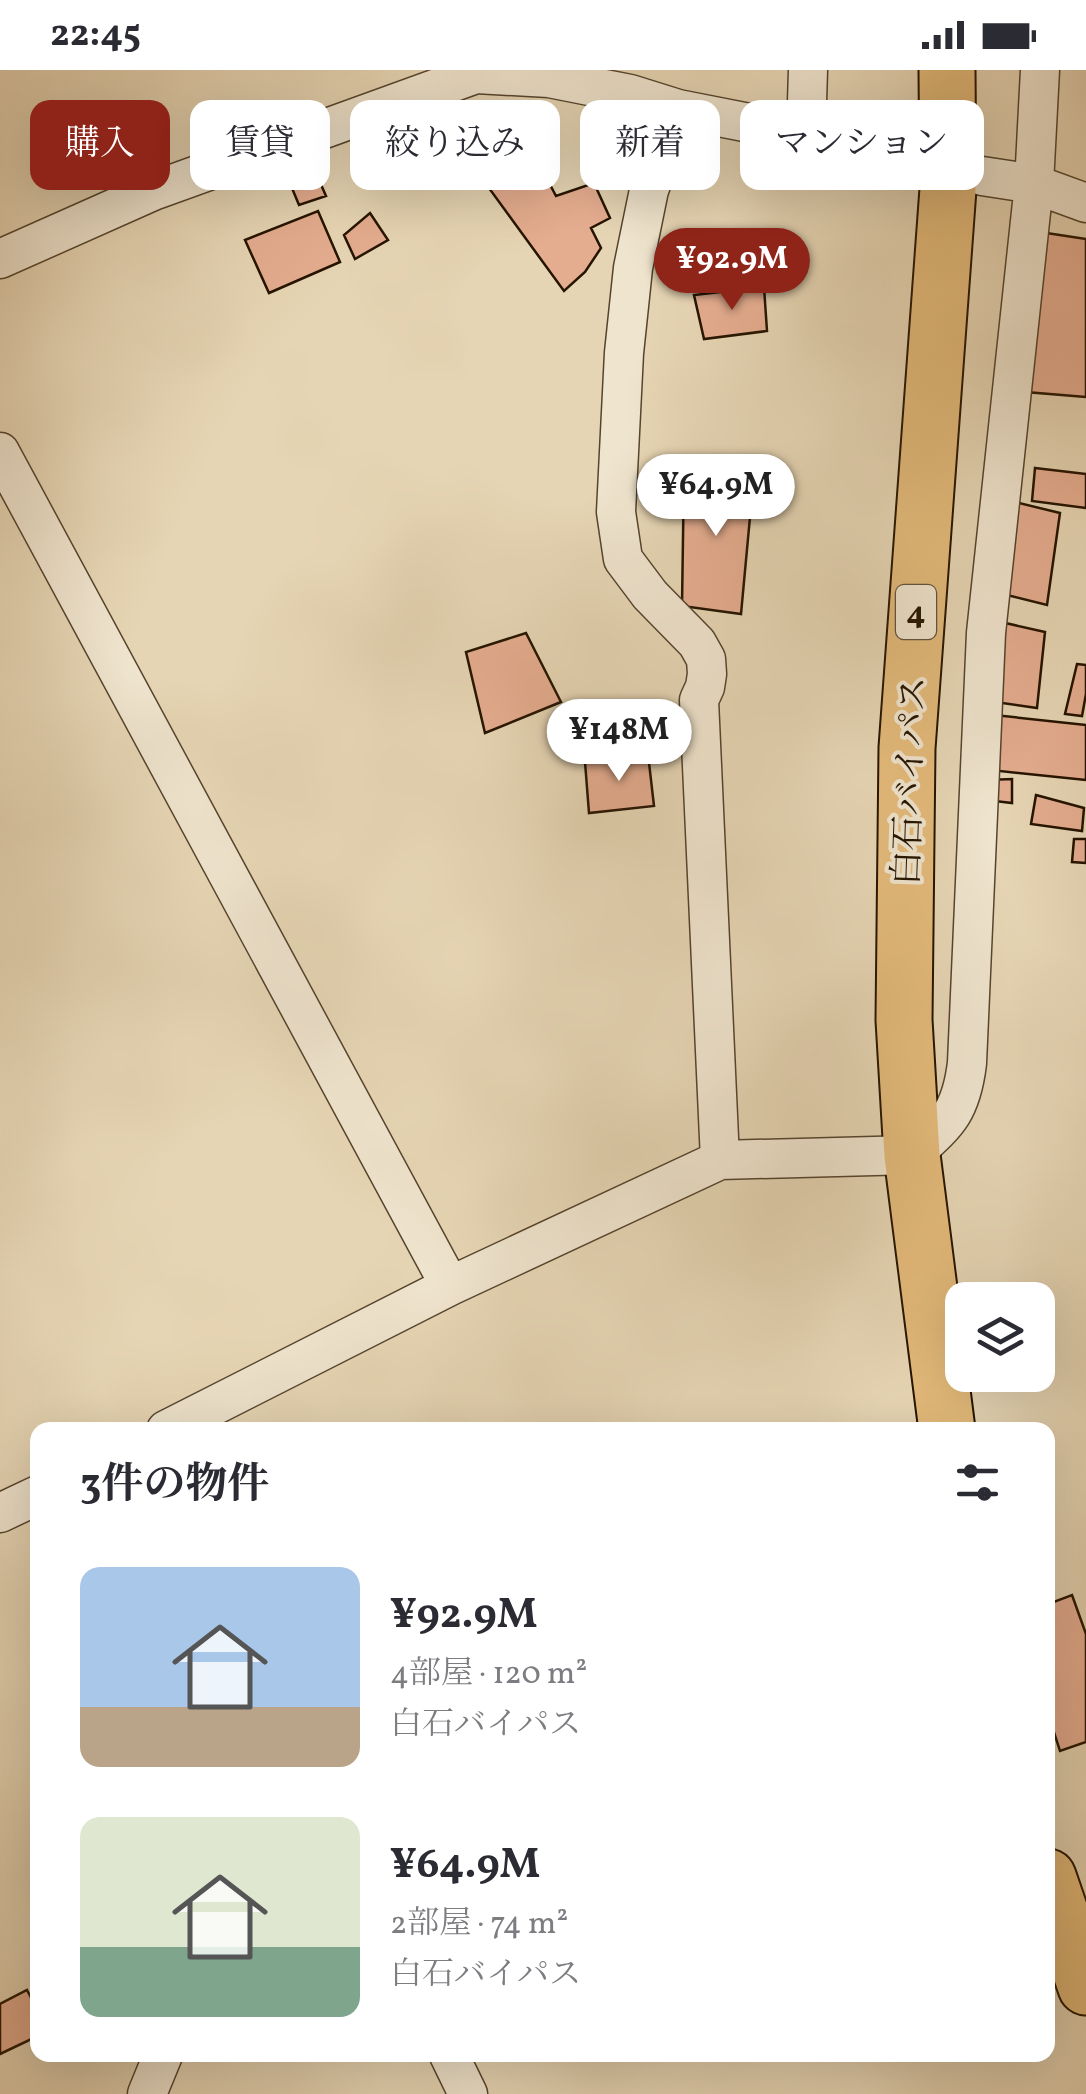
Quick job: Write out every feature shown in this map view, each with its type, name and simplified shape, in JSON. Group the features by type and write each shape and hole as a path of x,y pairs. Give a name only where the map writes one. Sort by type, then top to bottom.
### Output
{"highway":[{"name":"白石バイパス","path":"946,70 948,189 907,748 904,1020 912,1155 946,1422"},
{"path":"1055,1897 1086,1987"}],"street":[{"path":"807,100 808,70"},
{"path":"182,1422 450,1286 720,1160 912,1155 952,1116 964,1090 968,1064 986,633 1034,184 1040,70"},
{"path":"0,259 152,191 475,72 549,78 649,100"},
{"path":"984,176 1034,184 1086,203"},
{"path":"650,190 633,268 624,353 616,512 623,559 650,595 697,643 706,660 708,674 699,700 720,1160"},
{"path":"0,452 450,1286"},
{"path":"0,1513 30,1498"},
{"path":"147,2094 159,2062"},
{"path":"452,2062 468,2094"}],"building":[{"path":"580,188 597,190 610,218 591,228 601,248 585,272 564,291 490,190 553,190 556,196"},
{"path":"293,190 323,190 326,196 299,205"},
{"path":"318,211 340,262 269,293 245,240"},
{"path":"370,213 388,240 355,259 344,235"},
{"path":"1040,232 1086,239 1086,397 1026,392"},
{"path":"764,287 767,331 704,339 694,295"},
{"path":"1035,468 1086,474 1086,508 1032,501"},
{"path":"684,469 754,474 741,614 682,606"},
{"path":"1015,502 1060,513 1047,605 1003,594"},
{"path":"1001,622 1045,632 1037,708 995,702"},
{"path":"526,633 561,702 485,733 466,652"},
{"path":"1077,664 1086,665 1082,716 1065,714"},
{"path":"994,715 1086,725 1086,780 990,770"},
{"path":"648,754 654,806 589,813 585,762"},
{"path":"1012,779 1012,803 986,800 987,780"},
{"path":"1036,795 1084,808 1082,831 1031,824"},
{"path":"1074,839 1086,839 1086,863 1072,862"},
{"path":"1072,1595 1086,1634 1086,1742 1060,1751 1055,1736 1055,1601"},
{"path":"27,1990 30,1996 30,2040 0,2054 0,2004"}]}
